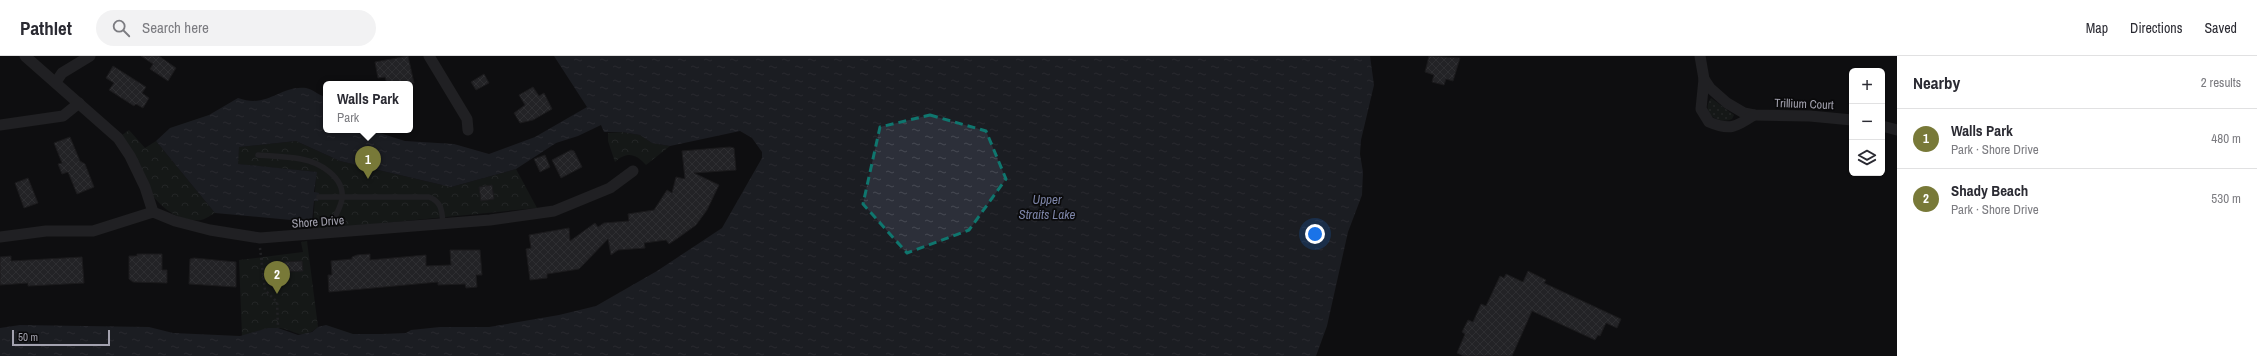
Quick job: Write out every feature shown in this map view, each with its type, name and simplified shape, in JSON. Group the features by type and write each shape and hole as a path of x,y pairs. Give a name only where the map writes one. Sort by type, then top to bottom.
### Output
{"street":[{"path":"0,237 46,231 94,231 153,212 145,187 122,144 100,120 26,56"},
{"path":"56,82 62,73 90,56"},
{"path":"429,56 467,119 468,130"},
{"name":"Trillium Court","path":"1700,56 1704,78 1702,109 1709,122 1730,128 1739,125 1754,115"},
{"name":"Trillium Court","path":"1704,78 1710,88 1727,103 1744,113 1754,115 1810,116 1849,120"},
{"path":"0,125 63,116 79,103"},
{"path":"1885,127 1897,130"},
{"name":"Shore Drive","path":"153,212 175,221 210,230 260,238 443,224 554,211 610,188 633,171"}],"lane":[{"path":"258,155 302,159 324,166 339,184 342,198 333,221 325,234"},
{"path":"319,197 429,197 436,200 441,207 443,224"}],"path":[{"path":"260,238 260,258 265,290 277,302 278,328"}],"highlighted area":[{"path":"930,115 986,131 1006,179 969,230 907,253 863,204 880,127"}],"green space":[{"path":"1711,98 1734,115 1732,119 1716,119 1709,113 1708,103"},
{"path":"129,130 145,148 156,141 215,213 201,220 186,219 172,213 160,204 140,179 118,138"},
{"path":"622,132 640,135 652,143 670,146 646,165 639,158 631,155 624,156 615,162 608,141 608,133"},
{"path":"296,141 340,161 451,187 516,169 537,208 313,230 316,172 237,164 239,147"},
{"path":"307,241 318,327 306,334 296,333 282,328 271,328 242,336 239,260 303,252 301,242"}],"water":[{"name":"Upper Straits Lake","path":"554,56 1370,56 1374,85 1361,140 1360,154 1363,172 1362,195 1348,232 1327,326 1316,356 0,356 0,328 20,325 149,327 173,333 240,336 268,328 278,328 298,335 312,332 318,327 326,325 353,334 382,334 406,333 411,330 440,327 489,327 559,315 596,306 657,271 722,228 762,158 762,152 752,138 740,131 670,146 652,143 640,135 622,132 604,132 601,125 578,136 556,143 516,169 451,187 340,161 296,141 239,147 238,164 317,172 314,192 319,193 318,201 314,201 312,222 215,213 156,141 170,128 209,115 238,98 248,101 258,101 297,88 306,88 323,96 323,133 380,133 405,141 454,144 489,154 535,137 587,107"}],"building":[{"path":"141,56 159,56 176,68 168,81 150,69 153,64"},
{"path":"408,56 414,83 413,81 386,81 385,77 378,78 375,62"},
{"path":"1429,56 1460,58 1453,81 1446,79 1444,85 1432,82 1434,75 1425,72"},
{"path":"113,66 146,87 142,93 149,98 143,108 136,104 134,106 109,90 114,83 106,78"},
{"path":"484,74 489,83 476,90 471,82"},
{"path":"533,87 539,96 544,93 552,109 533,120 520,123 514,113 525,105 519,95"},
{"path":"70,137 80,161 85,164 94,187 77,194 68,172 62,174 58,164 62,163 54,143"},
{"path":"730,147 734,148 736,170 694,173 719,185 707,210 696,225 669,244 666,240 644,243 645,248 618,250 611,255 608,239 579,269 547,274 547,278 530,280 526,249 531,248 529,235 569,228 570,241 595,223 598,227 604,223 629,221 628,214 654,210 667,190 672,193 676,177 685,179 682,151"},
{"path":"571,150 574,151 582,167 561,178 552,160"},
{"path":"545,155 550,167 540,172 534,159"},
{"path":"28,178 38,203 24,208 15,183"},
{"path":"492,185 494,199 481,201 479,187"},
{"path":"450,250 480,250 482,275 476,275 477,287 466,288 465,284 438,285 438,282 329,292 328,275 332,275 331,261 352,259 352,257 357,255 370,254 370,260 426,255 426,266 451,265"},
{"path":"137,254 162,254 162,270 167,270 167,283 133,282 129,279 129,256 137,256"},
{"path":"11,256 11,261 82,257 84,283 28,286 28,283 0,285 0,257"},
{"path":"194,258 236,262 236,287 189,284 190,259"},
{"path":"302,261 303,271 284,272 283,262"},
{"path":"1528,271 1546,280 1544,283 1621,319 1617,328 1606,323 1600,336 1598,335 1595,340 1532,311 1512,356 1464,356 1457,353 1465,334 1462,332 1468,320 1473,322 1481,304 1486,306 1500,276 1504,278 1506,274 1523,282"}],"place":[{"name":"Walls Park","path":"368,179"},
{"name":"Shady Beach","path":"277,294"}]}
